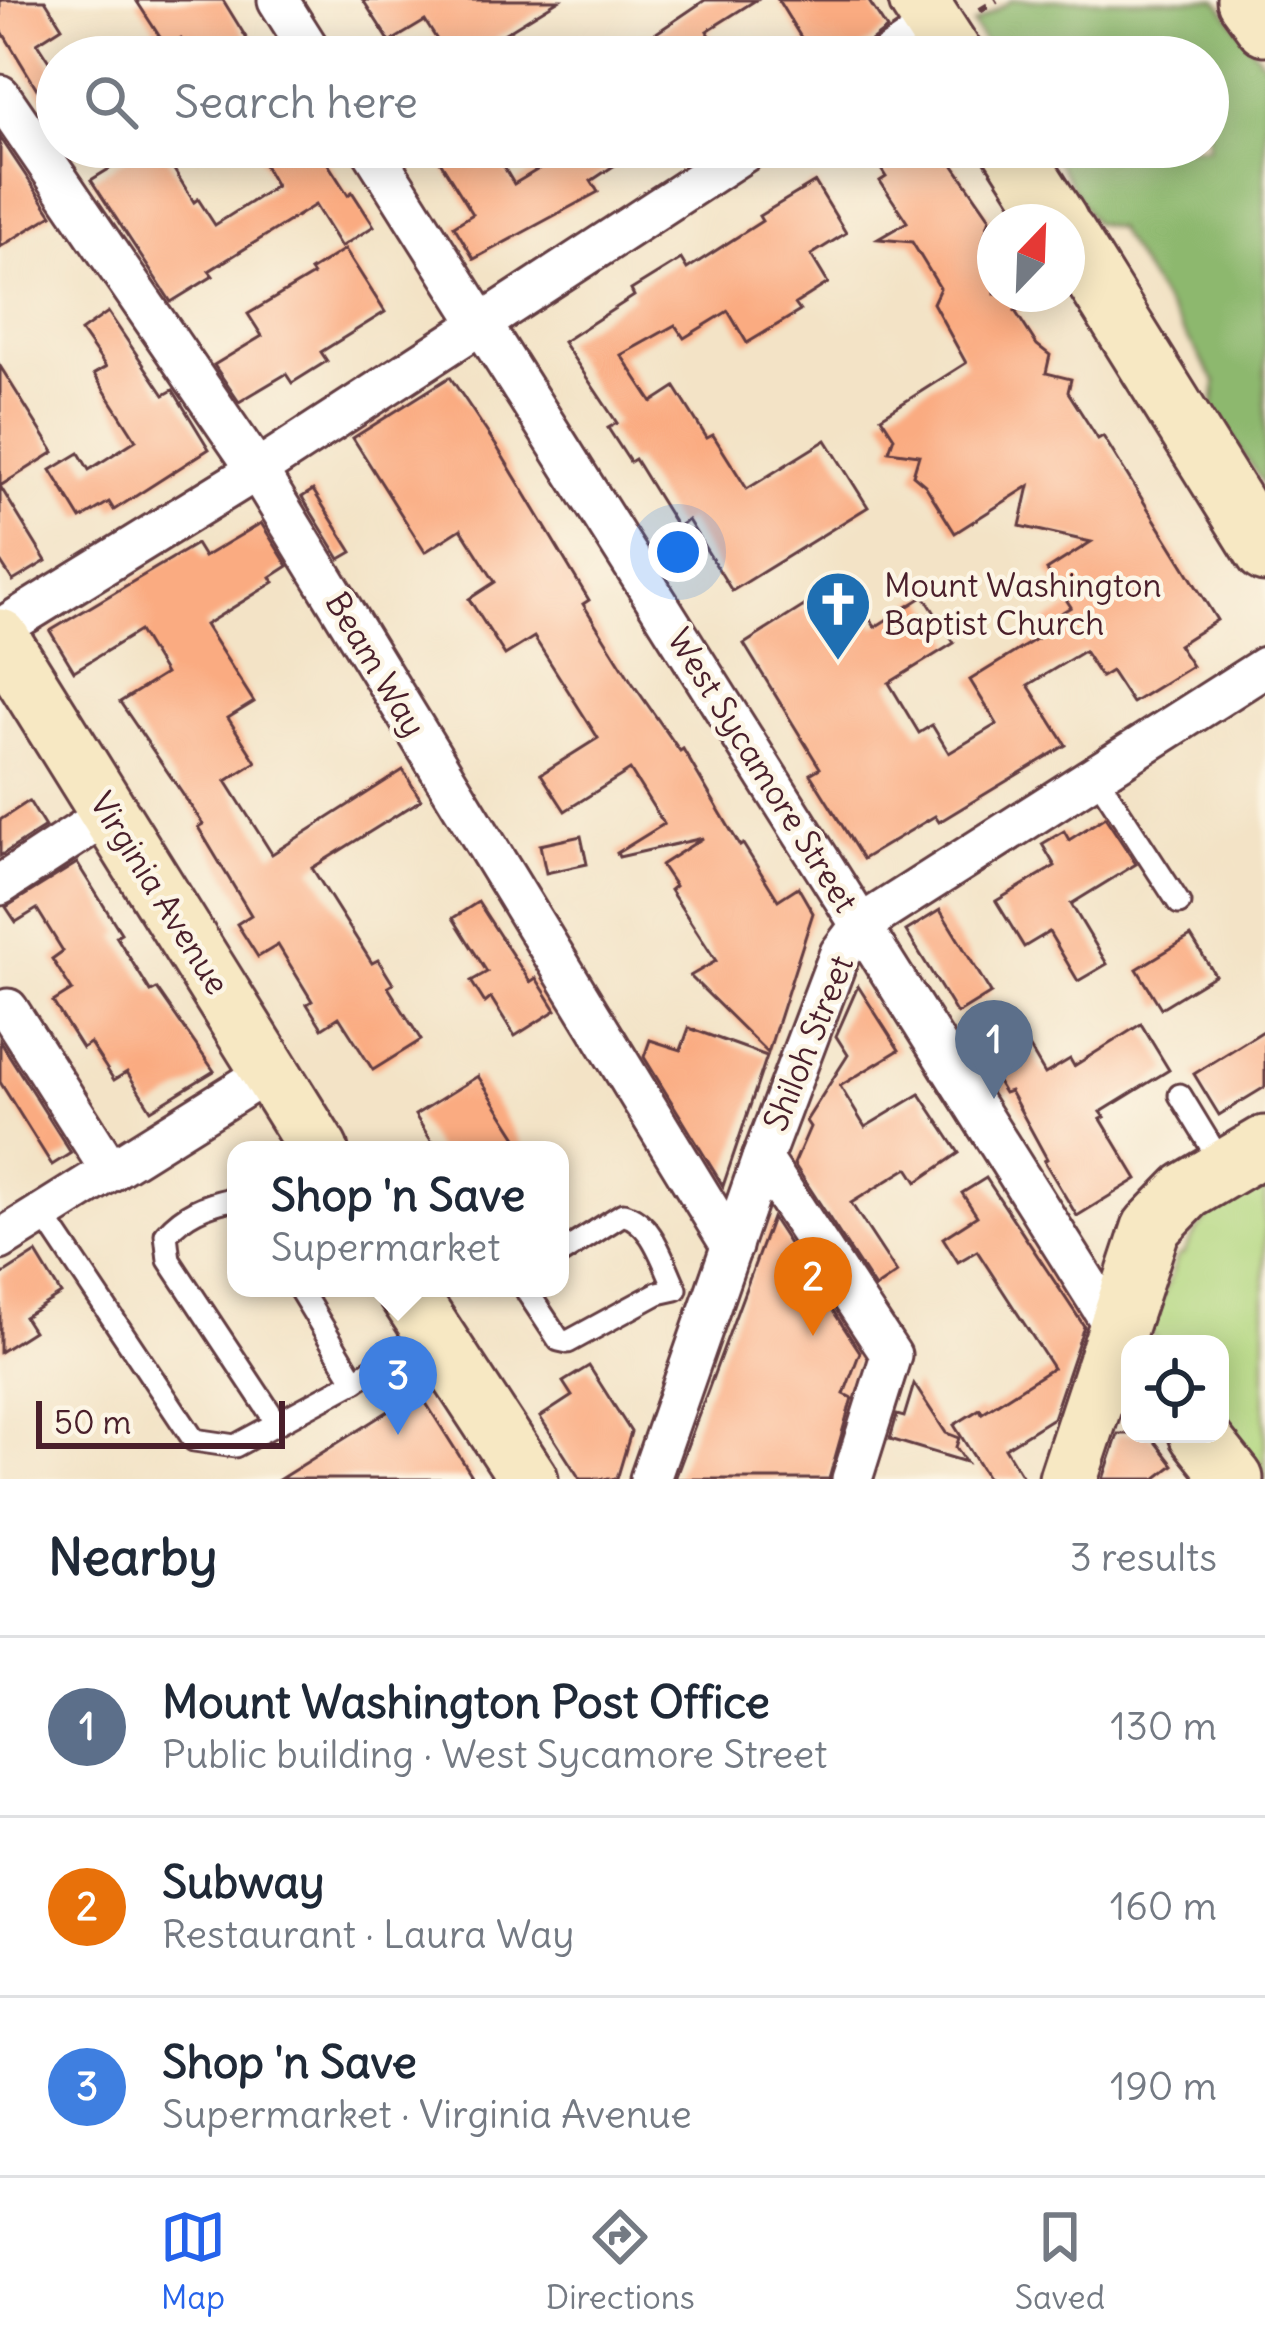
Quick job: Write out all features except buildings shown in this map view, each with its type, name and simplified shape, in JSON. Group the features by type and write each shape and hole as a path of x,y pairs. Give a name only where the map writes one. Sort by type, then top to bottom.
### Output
{"street":[{"path":"278,0 301,36"},
{"path":"1246,0 1265,26"},
{"name":"Beam Way","path":"0,95 36,148"},
{"name":"Beam Way","path":"50,168 257,470 732,1247"},
{"name":"West Sycamore Street","path":"383,168 1121,1335"},
{"path":"0,633 720,168"},
{"path":"1024,168 1047,204"},
{"path":"1085,265 1265,553"},
{"name":"Virginia Avenue","path":"0,633 313,1141"},
{"name":"Shiloh Street","path":"650,1479 840,953 861,925 1265,668"},
{"path":"0,885 111,812"},
{"path":"8,1009 111,1171"},
{"path":"0,1240 270,1071"},
{"path":"1125,1335 1151,1228 1187,1191 1245,1158"},
{"path":"762,1159 891,1354 853,1479"},
{"path":"418,1309 529,1479"},
{"path":"1068,1479 1121,1347"},
{"path":"1205,1443 1234,1479"}],"lane":[{"path":"1095,774 1179,903"},
{"path":"1180,1095 1245,1158"},
{"path":"227,1200 181,1217 166,1234 170,1260 277,1423"},
{"path":"43,1214 194,1440 235,1446 355,1381 418,1309"},
{"path":"569,1248 622,1214 632,1216 645,1225 676,1289"},
{"path":"530,1297 559,1340 568,1342 658,1293 718,1286"},
{"path":"304,1297 355,1381"}],"green space":[{"path":"1012,0 1217,0 1265,65 1265,487 1213,408 1216,382 1116,228 1094,223 1061,168 1229,168 1229,36 980,36 973,24"},
{"path":"1265,1175 1265,1479 1229,1434 1229,1335 1153,1335 1150,1331 1178,1256 1207,1217"}],"place":[{"name":"Mount Washington Baptist Church","path":"838,663"},
{"name":"Mount Washington Post Office","path":"994,1099"},
{"name":"Subway","path":"813,1336"},
{"name":"Shop 'n Save","path":"398,1435"}]}
